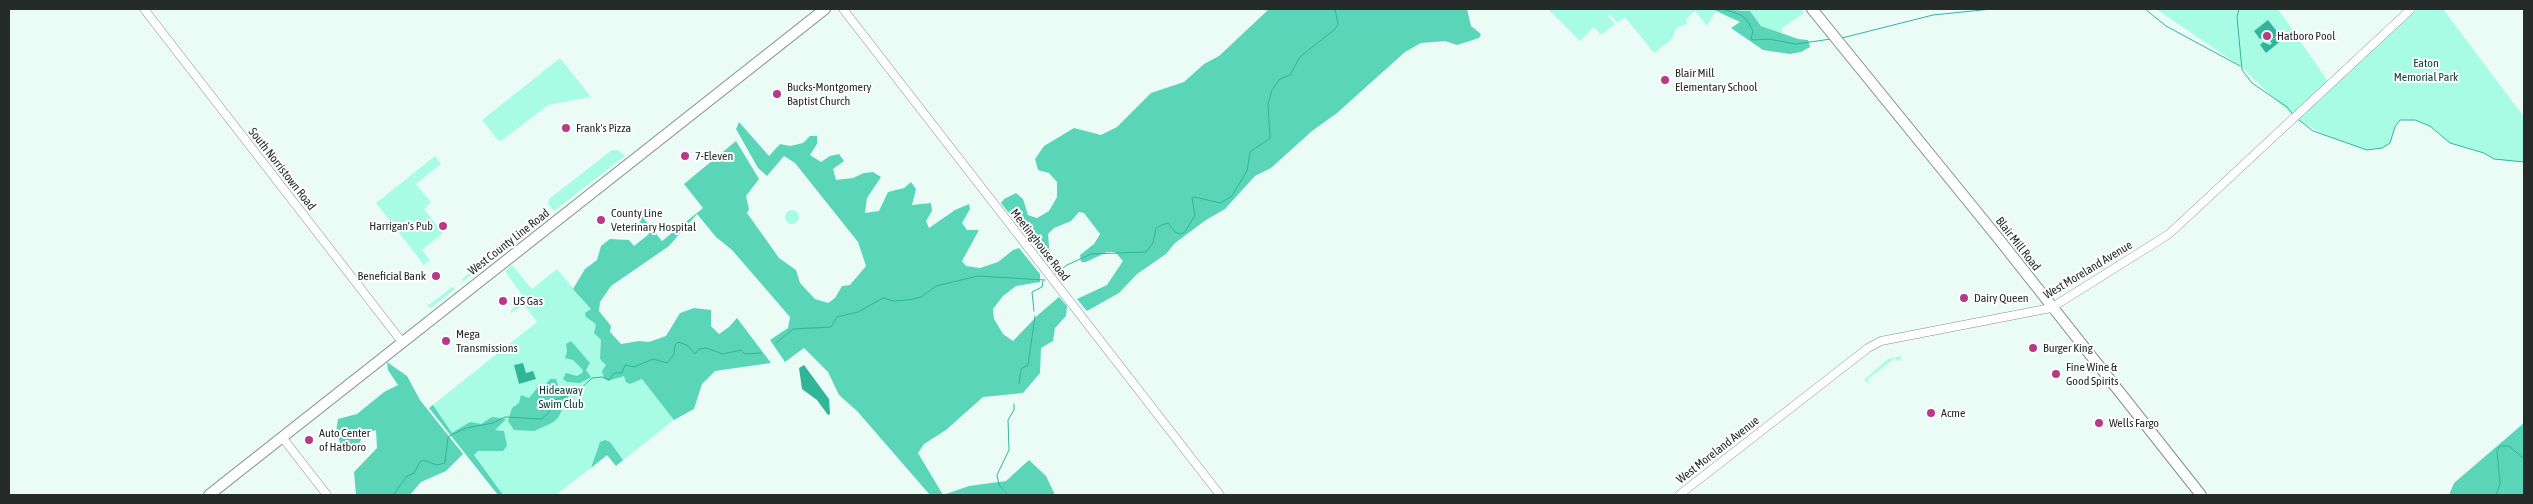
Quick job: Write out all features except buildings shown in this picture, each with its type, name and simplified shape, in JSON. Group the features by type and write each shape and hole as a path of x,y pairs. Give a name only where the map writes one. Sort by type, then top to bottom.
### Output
{"main road":[{"name":"West County Line Road","path":"209,495 825,9"},
{"name":"Blair Mill Road","path":"1812,9 1998,238 2051,308 2202,495"}],"street":[{"name":"South Norristown Road","path":"144,9 402,342"},
{"name":"Meetinghouse Road","path":"843,9 1220,495"},
{"name":"West Moreland Avenue","path":"1679,495 1856,356 1881,341 2051,308 2169,234 2411,9"},
{"path":"282,437 327,495"}],"green space":[{"path":"1269,9 1467,9 1471,26 1481,34 1479,38 1457,45 1445,41 1421,43 1405,52 1337,113 1312,131 1271,168 1255,176 1225,209 1206,220 1175,243 1166,254 1137,274 1119,293 1087,311 1077,299 1107,285 1123,261 1115,252 1107,252 1086,262 1081,262 1080,255 1094,244 1100,234 1084,213 1079,212 1071,221 1054,228 1048,234 1050,258 1045,259 1001,203 1004,199 1016,193 1023,199 1028,215 1037,218 1049,211 1057,197 1057,182 1049,173 1038,170 1035,159 1044,146 1074,128 1101,135 1117,127 1151,93 1184,82 1204,64 1219,56"},
{"path":"1548,9 1712,9 1716,11 1707,26 1695,11 1686,19 1687,24 1676,28 1672,39 1654,53 1625,17 1617,23 1610,14 1608,16 1615,24 1601,35 1594,27 1580,41"},
{"path":"1712,9 1750,11 1761,26 1798,39 1808,40 1810,47 1801,52 1790,54 1763,50 1731,28 1740,22"},
{"path":"1740,9 1801,9 1804,13 1782,28 1782,34 1761,26 1750,11"},
{"name":"Eaton Memorial Park","path":"2156,9 2278,9 2332,87 2418,9 2443,9 2524,117 2524,162 2494,159 2484,153 2450,143 2430,126 2415,120 2400,120 2395,127 2390,143 2382,148 2367,150 2325,135 2297,120 2240,66"},
{"path":"560,58 591,97 548,105 501,141 497,139 482,120"},
{"path":"739,122 769,156 780,144 790,146 803,143 810,136 817,136 817,144 810,155 821,162 830,156 839,154 844,161 833,169 836,180 853,178 864,173 873,172 881,177 867,198 865,213 879,211 888,192 904,188 911,182 916,189 912,205 931,203 932,211 926,221 929,228 955,210 969,204 970,209 962,223 967,230 979,230 962,261 966,266 980,268 998,262 1013,250 1019,248 1040,274 1040,282 1016,286 1003,296 993,309 994,319 1003,334 1013,341 1039,314 1059,297 1067,306 1066,316 1055,328 1053,341 1041,348 1040,373 1023,393 983,397 946,430 924,444 918,453 943,495 930,495 857,411 839,395 828,372 804,348 785,362 770,340 788,328 790,317 732,250 716,237 697,214 669,246 611,286 600,302 599,311 611,326 610,332 621,344 639,341 649,342 666,336 680,313 694,308 711,310 711,326 719,334 737,318 771,363 715,371 702,384 694,409 674,420 642,379 630,384 626,382 624,376 608,381 604,378 602,371 606,365 600,359 601,340 594,333 596,324 586,317 585,313 591,309 573,289 585,269 597,260 601,246 610,239 629,240 634,246 649,234 637,218 640,214 662,241 703,208 684,184 736,141 759,179 746,196 749,209 747,213 779,258 796,270 800,283 815,299 828,303 835,298 842,286 850,285 866,266 858,242 795,163 784,156 767,176 758,168 736,129"},
{"path":"612,150 618,150 625,156 554,211 548,204 549,199"},
{"path":"435,156 441,164 416,184 431,202 424,209 443,233 422,250 430,260 424,265 376,203"},
{"path":"792,210 797,212 799,217 797,222 792,224 787,222 785,217 787,212"},
{"path":"544,215 546,217 516,241 516,236"},
{"path":"505,246 506,248 462,282 462,279"},
{"name":"Hideaway Swim Club","path":"512,265 532,289 557,269 680,415 616,466 607,455 556,495 498,495 429,408 537,322 524,305 511,313 511,310 524,298 505,271"},
{"path":"452,287 455,289 431,308 428,306 426,303 429,305"},
{"path":"571,341 590,363 586,370 591,377 580,383 567,382 563,379 566,373 577,376 583,370 573,360 565,358 567,352 566,344"},
{"path":"1902,356 1899,362 1895,358 1868,379 1869,384 1864,380 1888,359"},
{"path":"387,362 407,376 420,400 463,454 446,471 421,482 410,495 356,495 354,472 377,448 376,430 363,435 356,451 341,445 336,432 338,419 357,414 384,392 398,385 388,370"},
{"path":"550,379 556,379 559,389 566,391 569,396 558,418 552,423 534,431 514,430 508,421 512,408 519,403 521,395 529,398 538,387 544,387"},
{"path":"433,405 452,433 470,422 481,424 492,417 506,419 495,430 504,431 507,446 503,451 478,451 474,455 503,495 498,495 429,408"},
{"path":"2524,423 2524,495 2449,495 2454,483"},
{"path":"605,440 610,442 623,460 616,466 607,455 591,468 600,442"},
{"path":"1029,460 1046,476 1055,495 943,495 969,486 1006,481"}],"shaded area":[{"name":"Hatboro Pool","path":"2268,20 2279,34 2271,41 2280,35 2283,39 2266,53 2260,45 2263,42 2270,45 2272,43 2266,37 2260,39 2254,31"},
{"path":"523,363 526,373 533,371 536,379 519,384 514,365"},
{"path":"804,365 829,399 830,414 828,415 817,400 802,389 799,368"}],"waterway":[{"path":"1055,274 1067,265 1091,254 1146,252 1153,243 1156,228 1168,223 1175,232 1180,234 1185,232 1195,215 1192,198 1195,197 1220,203 1232,196 1247,171 1250,152 1270,138 1268,104 1272,90 1280,79 1290,75 1300,57 1335,29 1338,24 1335,9"},
{"path":"1723,9 1741,15 1747,20 1753,31 1751,39 1754,40 1768,39 1796,44 1831,39"},
{"path":"1842,38 1933,15 1992,9"},
{"path":"2145,9 2166,26 2240,66"},
{"path":"2239,9 2237,17 2242,70 2252,83 2287,107 2292,113"},
{"path":"2299,120 2313,131 2367,150 2382,148 2390,143 2395,127 2400,120 2415,120 2430,126 2450,143 2484,153 2494,159 2524,162"},
{"path":"776,343 793,329 831,327 837,317 858,312 883,298 894,301 921,297 936,286 978,276 1045,280"},
{"path":"1034,311 1032,292 1042,287 1043,281"},
{"path":"1019,384 1021,369 1028,365 1035,316"},
{"path":"393,495 407,476 414,473 423,460 437,465 445,463 448,437 453,434 466,428 493,423 505,417 542,419 549,412 552,401 577,392 592,378 602,377 609,380 614,373 622,373 625,365 634,367 653,359 667,363 674,354 675,345 678,342 687,345 695,354 699,349 706,348 723,354 741,350 745,354 761,353"},
{"path":"1008,495 999,485 997,475 1009,450 1008,420 1014,410 1014,404"},
{"path":"2496,495 2500,484 2497,451 2500,446 2509,446 2524,459"}],"place":[{"name":"Hatboro Pool","path":"2267,36"},
{"name":"Blair Mill Elementary School","path":"1665,80"},
{"name":"Bucks-Montgomery Baptist Church","path":"777,94"},
{"name":"Frank's Pizza","path":"566,128"},
{"name":"7-Eleven","path":"685,156"},
{"name":"County Line Veterinary Hospital","path":"601,220"},
{"name":"Harrigan's Pub","path":"443,226"},
{"name":"Beneficial Bank","path":"436,276"},
{"name":"Dairy Queen","path":"1964,298"},
{"name":"US Gas","path":"503,301"},
{"name":"Mega Transmissions","path":"446,341"},
{"name":"Burger King","path":"2033,348"},
{"name":"Fine Wine & Good Spirits","path":"2056,374"},
{"name":"Acme","path":"1931,413"},
{"name":"Wells Fargo","path":"2099,423"},
{"name":"Auto Center of Hatboro","path":"309,440"}]}
